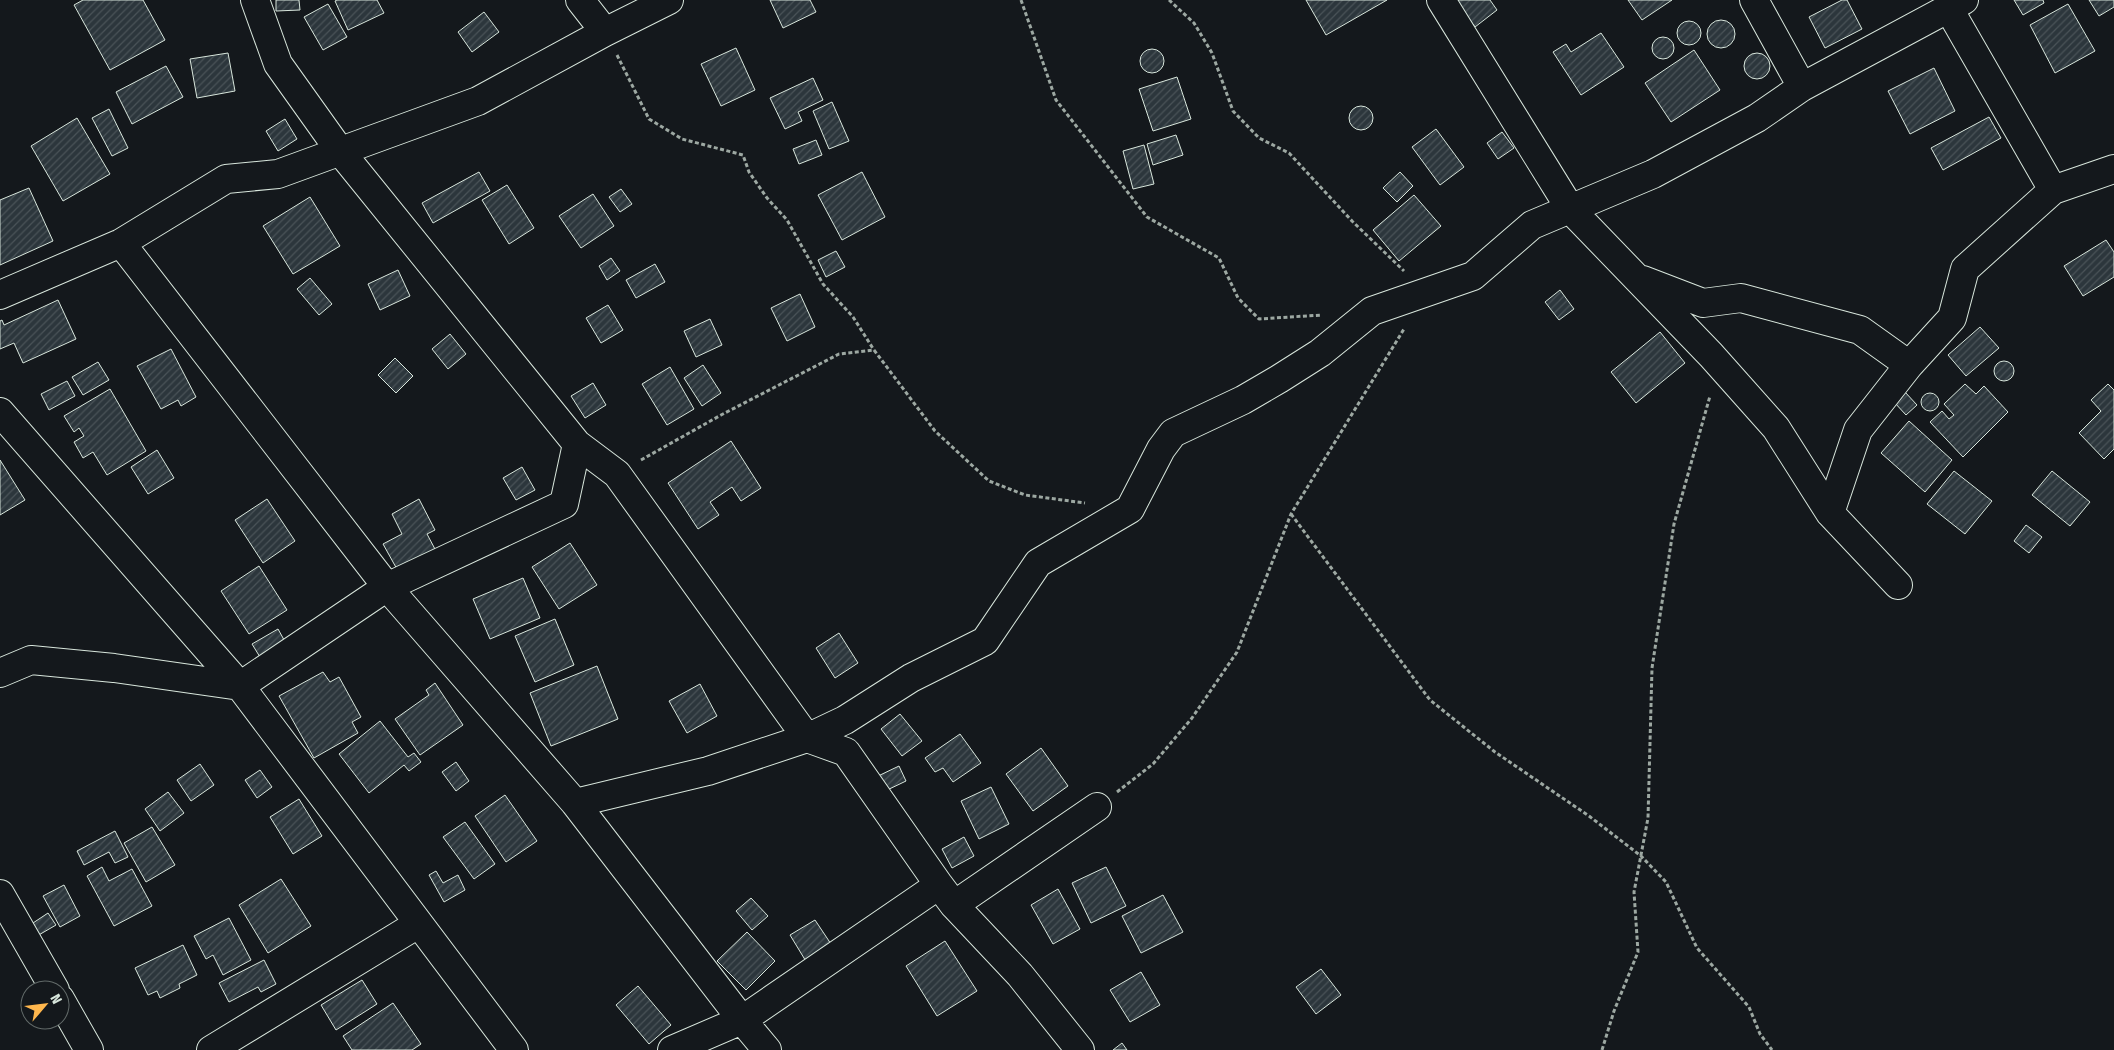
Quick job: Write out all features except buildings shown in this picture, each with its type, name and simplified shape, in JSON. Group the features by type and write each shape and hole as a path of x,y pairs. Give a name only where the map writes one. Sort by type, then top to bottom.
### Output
{"street":[{"path":"255,0 278,64 340,151 577,444 617,474 807,738 846,752 947,895 1020,974 1080,1050"},
{"path":"580,0 605,32"},
{"path":"0,295 121,243 226,179 278,174 478,101 605,32 669,0"},
{"path":"1441,0 1572,210 1719,364 1776,428 1830,514 1898,585"},
{"path":"1754,0 1802,87"},
{"path":"575,803 708,771 807,738 845,720 911,678 985,642 1038,564 1130,509 1162,449 1173,433 1243,400 1279,379 1320,353 1372,312 1473,276 1532,225 1572,210 1653,174 1757,118 1802,87 1956,5 2053,190"},
{"path":"1830,514 1858,430 1908,365 1952,318 1965,269 2053,190 2114,168"},
{"path":"121,243 388,587 575,803 767,1050"},
{"path":"1637,278 1703,303 1741,298 1860,330 1908,365"},
{"path":"0,412 240,686 514,1050"},
{"path":"0,673 31,660 114,668 240,686 388,587 564,504 577,444"},
{"path":"672,1050 742,1020 947,895 1097,807"},
{"path":"0,894 49,980"},
{"path":"211,1050 418,924"},
{"path":"70,1017 89,1050"}],"path":[{"path":"1021,0 1056,100 1147,217 1219,258 1238,298 1258,319 1324,315"},
{"path":"1097,807 1153,764 1192,718 1237,652 1291,514 1427,292 1352,222 1289,153 1259,138 1233,110 1212,53 1194,23 1169,0"},
{"path":"605,32 649,119 682,139 743,155 749,172 767,198 787,220 823,284 853,317 874,350 935,431 989,480 1025,495 1130,509"},
{"path":"617,474 721,415 839,354 874,350"},
{"path":"1602,1050 1614,1011 1638,952 1634,892 1648,818 1652,668 1674,524 1719,364"},
{"path":"1291,514 1430,700 1495,752 1589,816 1641,856 1666,882 1697,948 1749,1007 1760,1034 1772,1050"}]}
